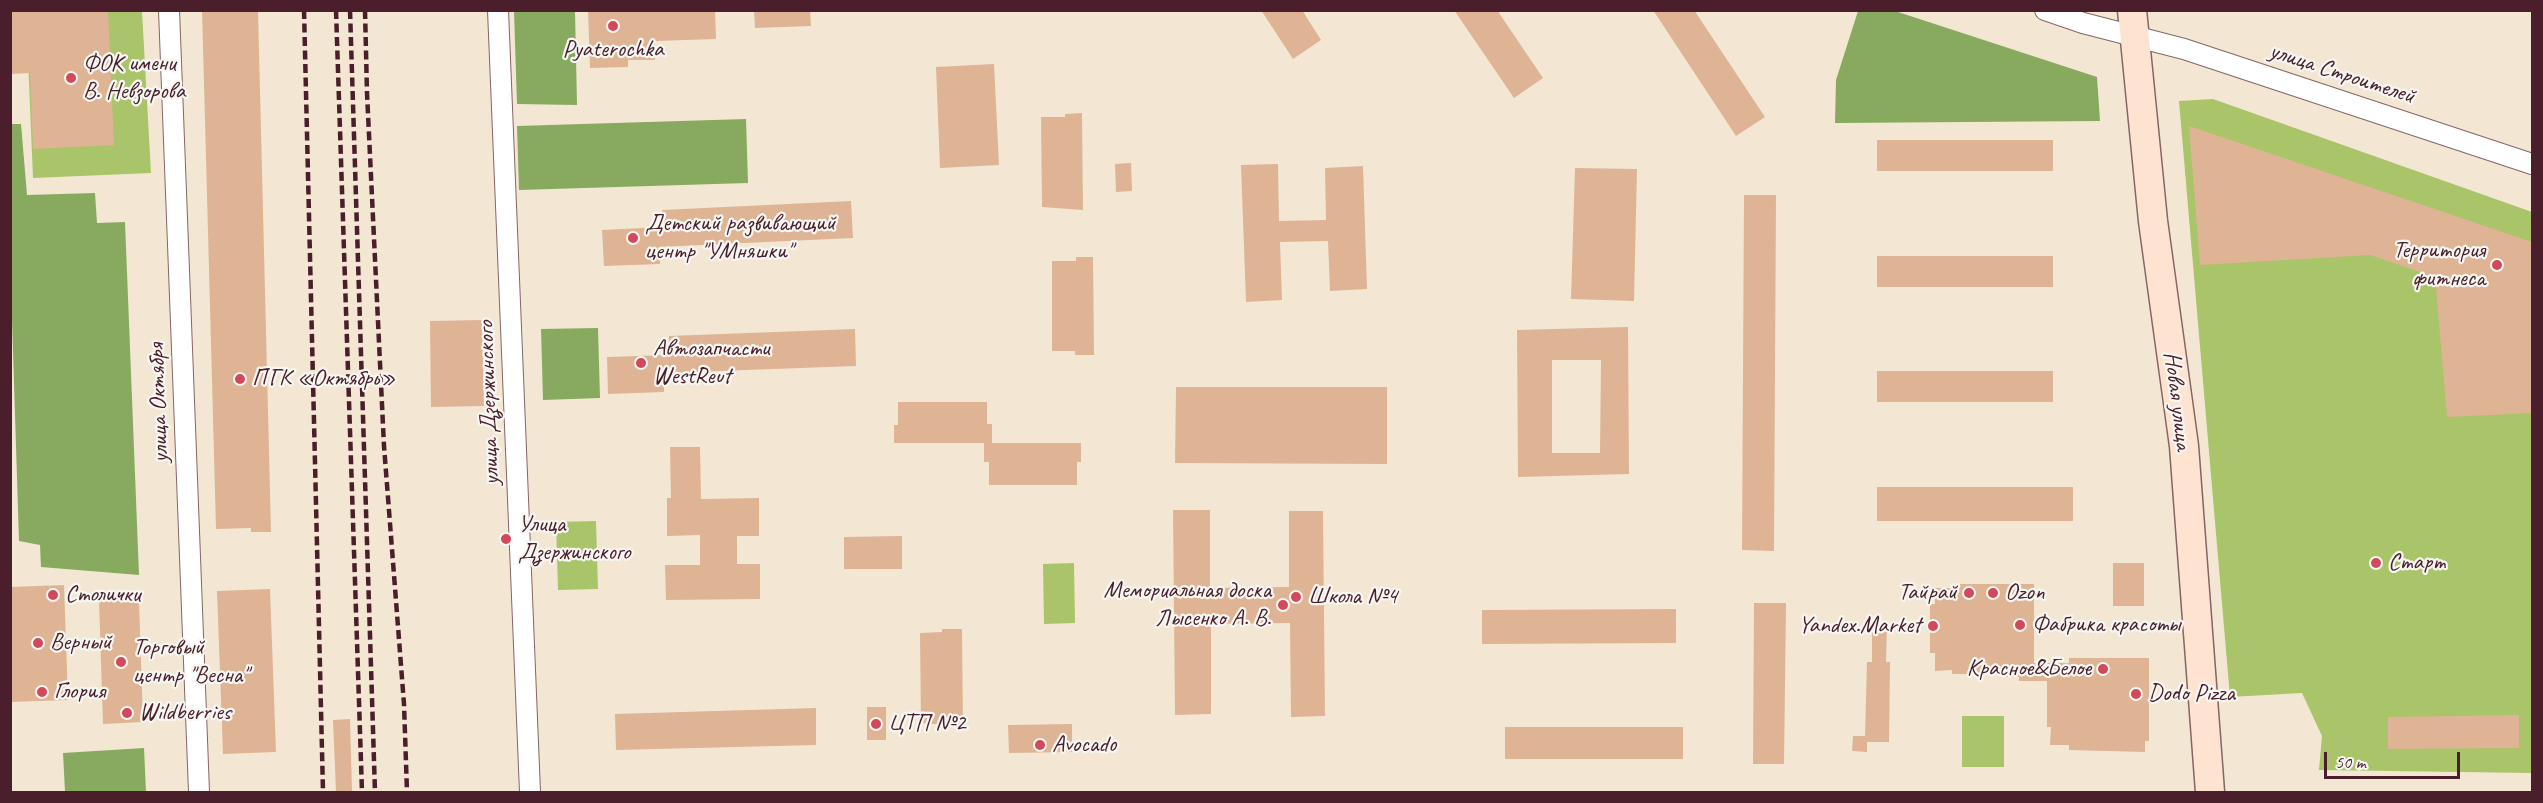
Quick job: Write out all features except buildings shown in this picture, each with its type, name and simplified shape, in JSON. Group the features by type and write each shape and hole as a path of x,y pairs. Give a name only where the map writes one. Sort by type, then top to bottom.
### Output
{"street":[{"name":"улица Октября","path":"169,10 199,792"},
{"name":"улица Дзержинского","path":"498,10 530,792"},
{"name":"улица Строителей","path":"2044,10 2133,24 2184,49 2532,164"},
{"name":"Новая улица","path":"2133,24 2154,221 2184,446 2210,792"}],"green space":[{"path":"26,11 142,11 151,173 33,178"},
{"path":"514,11 575,11 577,105 517,104"},
{"path":"1858,11 1895,11 2097,77 2100,121 1835,123 1836,80"},
{"name":"Старт","path":"2213,99 2532,212 2532,773 2319,770 2322,736 2302,693 2230,697 2179,101"},
{"path":"746,119 748,183 519,190 517,126"},
{"path":"10,124 21,124 27,195 95,193 97,223 125,222 139,575 41,567 40,545 19,541 11,288"},
{"path":"598,328 600,398 543,400 541,329"},
{"path":"596,521 598,589 558,590 556,522"},
{"path":"1074,563 1075,623 1044,624 1043,564"},
{"path":"1962,716 2004,716 2004,767 1962,767"},
{"path":"144,748 146,792 65,792 63,753"}],"railway":[{"path":"304,10 323,792"},
{"path":"336,10 362,792"},
{"path":"350,10 375,792"},
{"path":"365,10 384,446 404,704 407,792"}],"place":[{"name":"Pyaterochka","path":"613,26"},
{"name":"ФОК имени В. Невзорова","path":"71,78"},
{"name":"Детский развивающий центр \"УМняшки\"","path":"633,238"},
{"name":"Территория фитнеса","path":"2497,265"},
{"name":"Автозапчасти WestReut","path":"641,363"},
{"name":"ПГК «Октябрь»","path":"240,379"},
{"name":"Улица Дзержинского","path":"506,539"},
{"name":"Старт","path":"2376,563"},
{"name":"Тайрай","path":"1969,593"},
{"name":"Ozon","path":"1993,593"},
{"name":"Столички","path":"53,595"},
{"name":"Школа №4","path":"1296,597"},
{"name":"Мемориальная доска Лысенко А. В.","path":"1283,605"},
{"name":"Фабрика красоты","path":"2020,625"},
{"name":"Yandex.Market","path":"1933,626"},
{"name":"Верный","path":"38,643"},
{"name":"Торговый центр \"Весна\"","path":"121,662"},
{"name":"Красное&Белое","path":"2103,669"},
{"name":"Глория","path":"42,692"},
{"name":"Dodo Pizza","path":"2136,694"},
{"name":"Wildberries","path":"127,713"},
{"name":"ЦТП №2","path":"876,724"},
{"name":"Avocado","path":"1040,745"}]}
